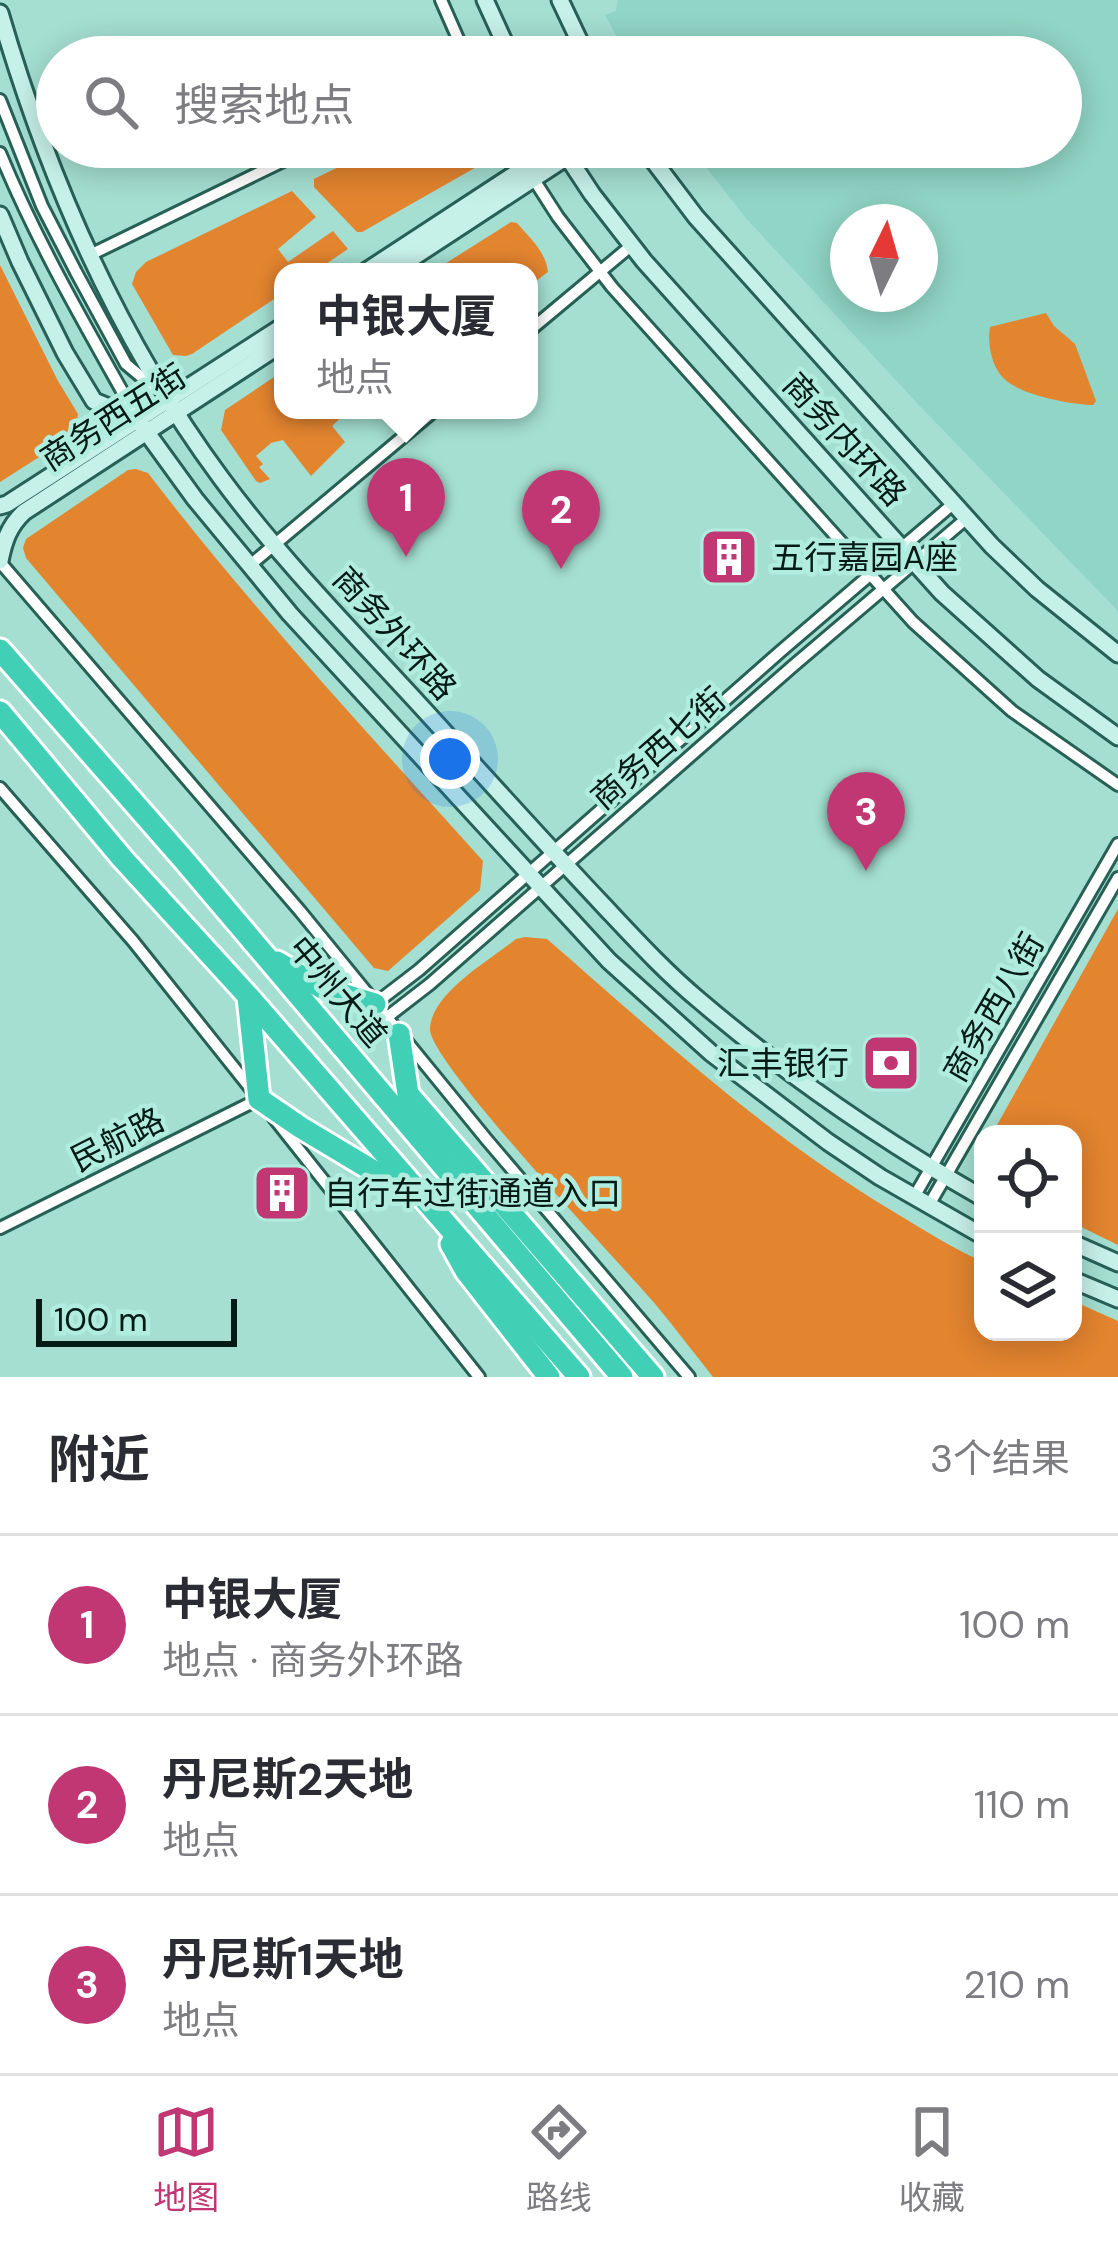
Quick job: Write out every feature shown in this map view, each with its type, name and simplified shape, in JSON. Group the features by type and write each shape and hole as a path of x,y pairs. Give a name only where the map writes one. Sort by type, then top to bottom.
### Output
{"highway":[{"name":"中州大道","path":"0,650 622,1377"},
{"path":"0,712 122,858 579,1377"},
{"path":"265,955 386,1019 409,1094 653,1377"},
{"path":"248,996 259,1099 430,1205 466,1270 549,1377"}],"street":[{"path":"441,0 457,36"},
{"path":"485,0 499,36"},
{"path":"560,0 577,36"},
{"name":"商务外环路","path":"0,13 36,127"},
{"path":"0,100 42,206 126,364 172,406"},
{"path":"0,153 59,281 142,425"},
{"name":"商务外环路","path":"53,168 90,255 172,406 275,544 565,866 698,1000 804,1084 974,1193"},
{"path":"90,255 269,168"},
{"path":"527,168 600,272 913,622 1012,711 1118,785"},
{"path":"380,263 538,168"},
{"name":"商务内环路","path":"580,168 632,245 943,593 1038,679 1118,737"},
{"name":"商务内环路","path":"659,168 696,217 967,518 1037,589 1118,654"},
{"path":"404,263 530,173"},
{"name":"商务外环路","path":"0,215 65,353 94,401 142,425 249,566 609,961 711,1053 828,1142 978,1233"},
{"path":"538,324 632,245"},
{"name":"商务西五街","path":"172,406 274,332"},
{"name":"商务西五街","path":"0,506 274,348"},
{"path":"249,566 424,419"},
{"name":"商务西五街","path":"0,562 5,537 24,512 142,425"},
{"name":"商务西七街","path":"534,881 553,852 954,503"},
{"name":"商务西七街","path":"386,1019 419,970 534,881 565,866 967,518"},
{"path":"0,562 287,895 689,1377"},
{"path":"0,788 133,941 479,1377"},
{"name":"商务西八街","path":"938,1172 1118,844"},
{"name":"商务西八街","path":"921,1201 1118,878"},
{"name":"民航路","path":"0,1228 259,1099"},
{"path":"1082,1247 1118,1263"},
{"path":"1082,1284 1118,1300"}],"shaded area":[{"path":"618,0 1118,0 1118,611 833,312 938,312 938,204 830,204 830,309 706,168 1082,168 1082,36 616,36 605,15 616,11"},
{"path":"336,168 475,168 362,232 314,187 314,179"},
{"path":"292,191 316,217 278,249 288,262 333,231 348,249 327,263 274,263 274,299 186,356 173,355 132,284 146,262"},
{"path":"511,222 541,252 548,272 538,279 538,263 446,263"},
{"path":"0,265 78,414 75,433 0,482"},
{"path":"1046,313 1075,344 1096,401 1093,405 1026,391 1008,382 994,364 990,327"},
{"path":"274,377 274,419 339,419 332,426 345,442 311,476 283,440 271,443 256,456 270,479 260,483 221,430 225,410"},
{"path":"136,469 148,473 270,622 483,861 480,890 388,971 374,968 26,558 26,539"},
{"path":"1118,909 1118,1245 1082,1227 1082,1125 997,1125"},
{"path":"516,939 547,939 801,1151 974,1258 974,1341 1082,1341 1082,1305 1118,1321 1118,1377 713,1377 656,1305 492,1120 438,1049 430,1029 440,1003"}],"place":[{"name":"中银大厦","path":"406,557"},
{"name":"五行嘉园A座","path":"729,557"},
{"name":"丹尼斯2天地","path":"561,569"},
{"name":"丹尼斯1天地","path":"866,871"},
{"name":"汇丰银行","path":"891,1063"},
{"name":"自行车过街通道入口","path":"282,1193"}]}
